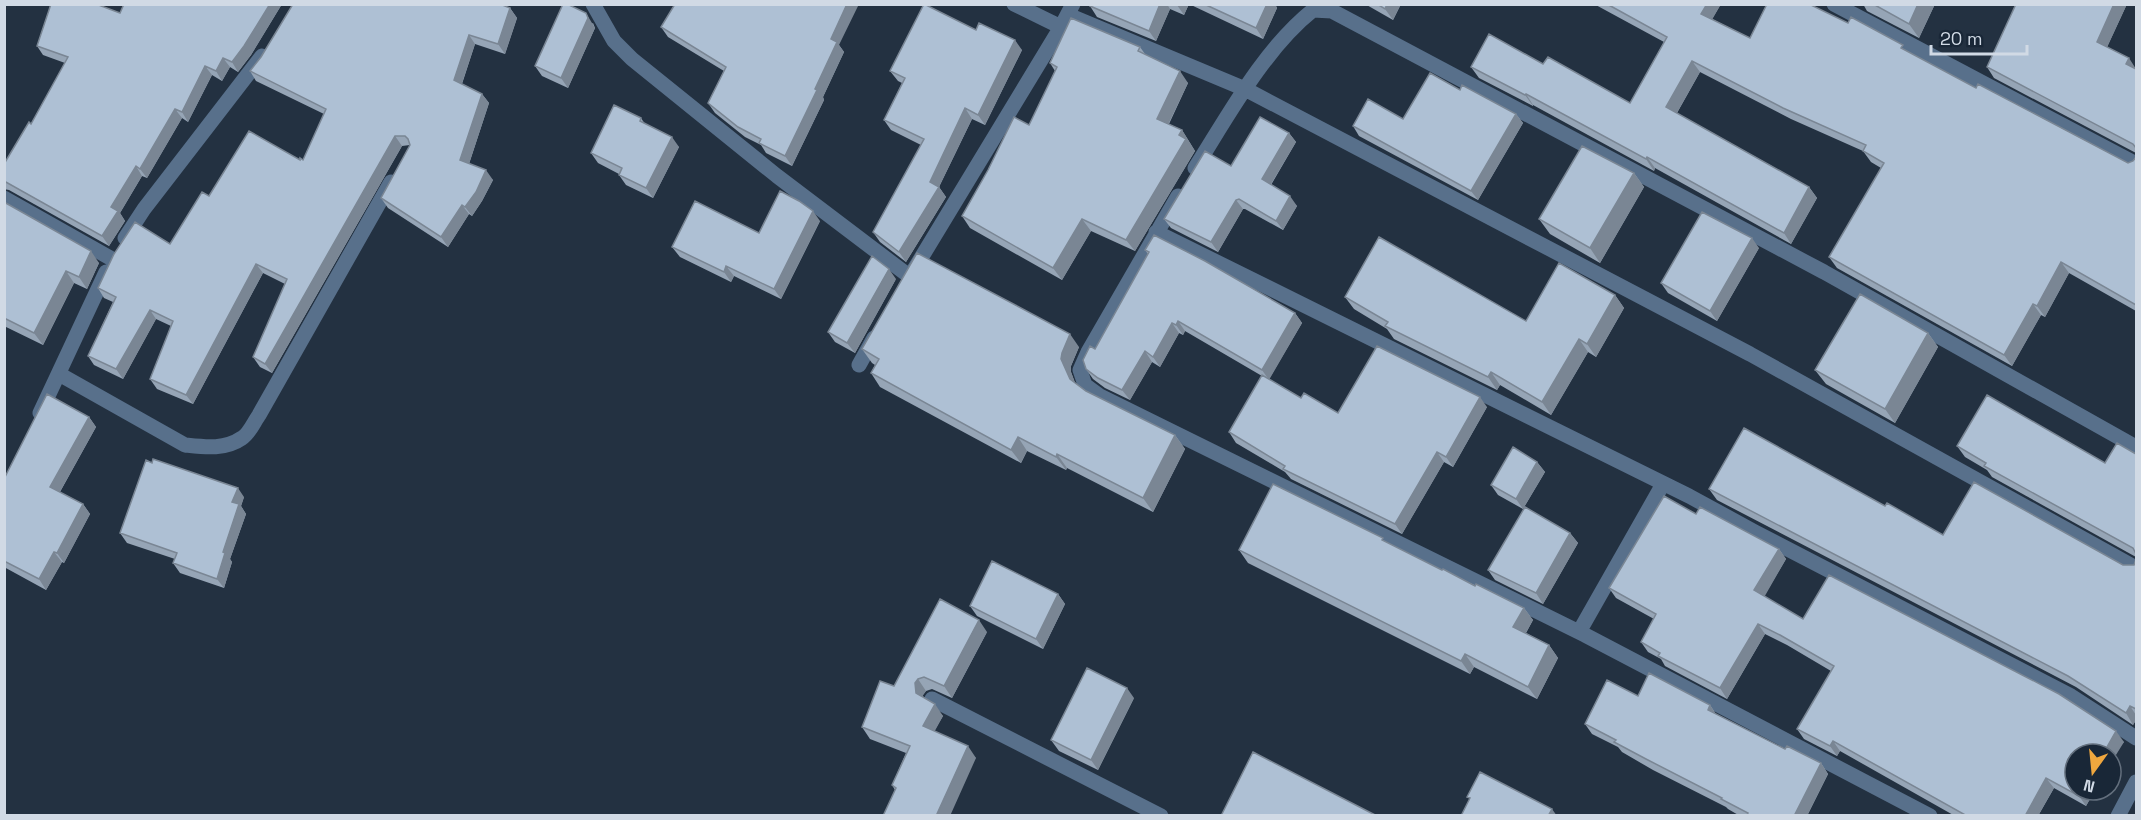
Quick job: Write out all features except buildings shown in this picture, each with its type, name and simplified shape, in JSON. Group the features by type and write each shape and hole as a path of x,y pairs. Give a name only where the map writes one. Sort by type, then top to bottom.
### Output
{"street":[{"path":"593,4 614,41 632,59 907,281 1067,15"},
{"path":"1014,4 1067,15 1245,89 1750,354 2136,568"},
{"path":"1834,4 2136,164"},
{"path":"1930,816 1582,633 1100,396 1085,385 1080,370 1156,232 1245,89 1288,33 1315,7 1332,11 1824,272 2136,447"},
{"path":"34,425 112,259 144,209 259,61 271,42"},
{"path":"59,374 185,445 225,446 244,438 401,165"},
{"path":"4,198 112,259"},
{"path":"1156,232 1689,496 2072,696 2136,738"},
{"path":"859,365 881,326"},
{"path":"1582,633 1668,486"},
{"path":"932,699 1161,816"},
{"path":"2118,816 2132,800 2136,782"}]}
